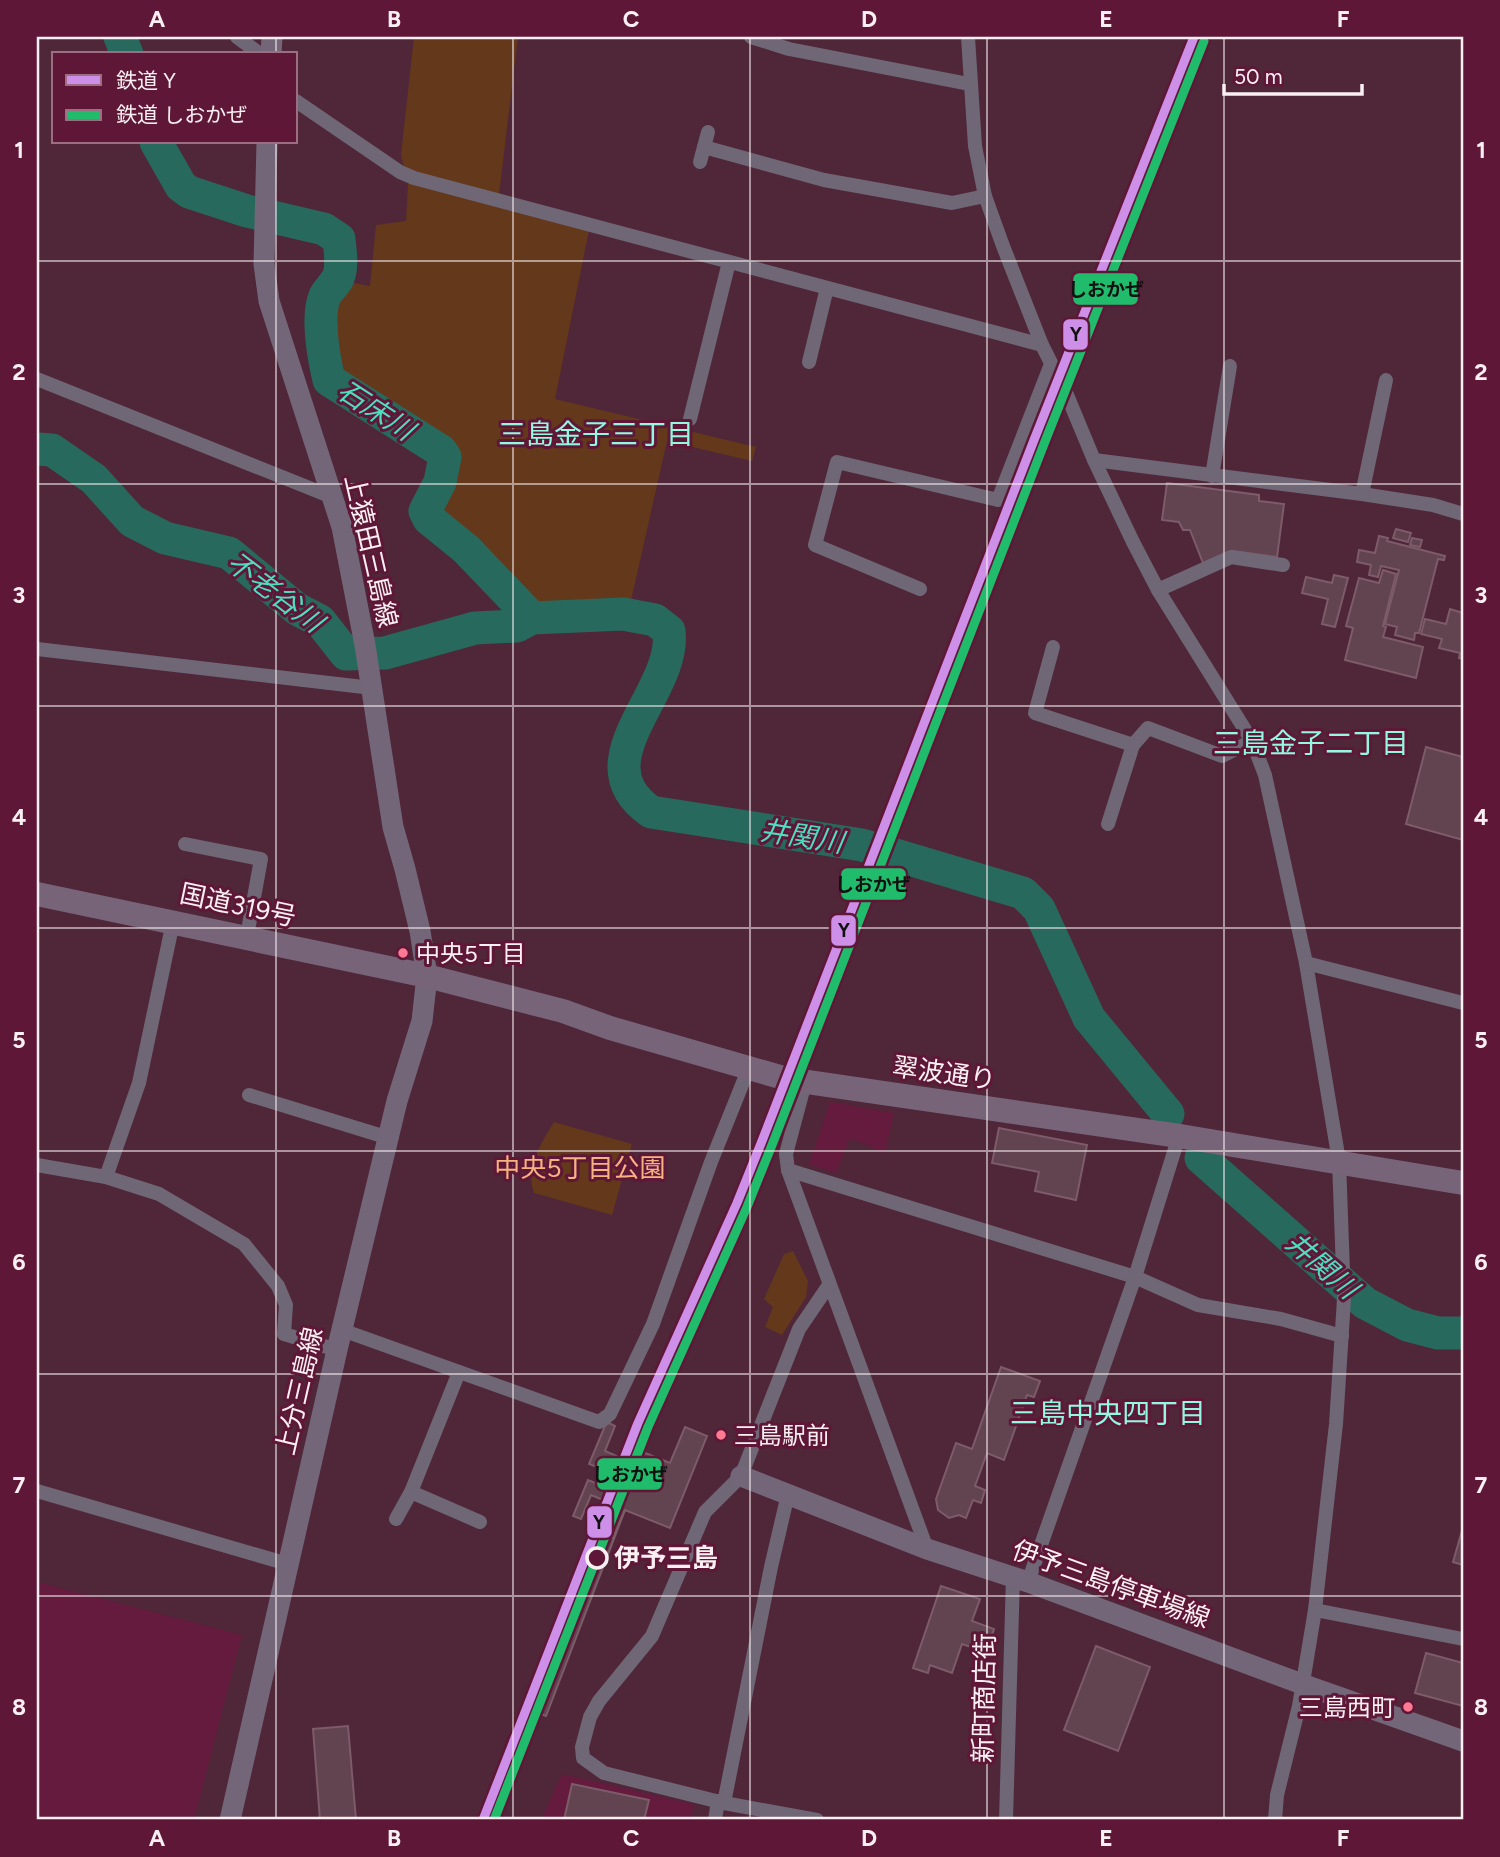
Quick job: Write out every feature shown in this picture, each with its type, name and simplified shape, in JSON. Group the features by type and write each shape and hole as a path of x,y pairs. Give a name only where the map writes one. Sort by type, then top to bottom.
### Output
{"highway":[{"name":"国道319号","path":"37,894 247,936 427,976"},
{"name":"翠波通り","path":"427,976 563,1011 748,1070 805,1083 1179,1136 1463,1183"}],"main road":[{"name":"上猿田三島線","path":"267,144 264,264 270,301 342,527 367,655 393,827 411,894 427,976"},
{"name":"上分三島線","path":"230,1820 388,1138 422,1021 427,976"},
{"name":"伊予三島停車場線","path":"741,1476 927,1549 1020,1579 1301,1684 1463,1741"}],"street":[{"path":"237,37 257,52"},
{"path":"751,37 789,48 970,84"},
{"path":"968,37 975,146 985,196 1042,345 1067,395 1094,460 1158,590 1252,741 1265,775 1306,962 1339,1161 1344,1299 1336,1424 1315,1610 1299,1706 1277,1795 1275,1820"},
{"path":"298,102 400,172 414,178 1042,345"},
{"path":"700,162 708,132"},
{"path":"704,147 824,180 952,203 985,196"},
{"path":"690,419 729,262"},
{"path":"809,362 827,288"},
{"path":"920,589 814,545 837,462 998,500 1051,364"},
{"path":"1212,476 1230,366"},
{"path":"37,379 332,497"},
{"path":"1362,494 1386,380"},
{"path":"1094,460 1362,494 1433,505 1463,514"},
{"path":"1158,590 1231,557 1283,565"},
{"path":"1054,646 1035,713 1133,745"},
{"path":"37,649 372,688"},
{"path":"1108,824 1133,745 1148,728 1222,757 1252,741"},
{"path":"185,844 261,859 247,936"},
{"path":"106,1177 139,1083 173,922"},
{"path":"1306,962 1463,1003"},
{"path":"37,1165 106,1177 159,1194 244,1244 278,1286 286,1305 284,1334 340,1340 459,1371 599,1422 610,1414 653,1324 711,1162 748,1070"},
{"path":"805,1083 786,1154 788,1170 927,1549"},
{"path":"249,1096 388,1138"},
{"name":"新町商店街","path":"1006,1820 1020,1579 1135,1276 1179,1136"},
{"path":"788,1170 1135,1276 1198,1305 1281,1319 1342,1335"},
{"path":"811,1820 721,1802 604,1773 583,1758 582,1747 590,1717 599,1701 652,1636 705,1512 741,1476 799,1329 829,1285"},
{"path":"396,1519 411,1492 459,1371"},
{"path":"37,1490 288,1564"},
{"path":"411,1492 480,1522"},
{"path":"715,1820 788,1494"},
{"path":"1315,1610 1463,1639"}],"shaded area":[{"path":"830,1102 894,1113 885,1153 850,1138 836,1173 809,1164"},
{"path":"37,1582 242,1635 194,1820 37,1820"},
{"path":"562,1774 693,1804 692,1820 541,1820"}],"green space":[{"path":"414,37 518,37 499,194 589,230 555,399 756,447 752,461 667,441 630,605 533,609 489,564 437,522 433,513 451,460 446,443 337,375 328,358 328,314 343,281 370,286 376,225 406,221 408,184 401,155"},
{"name":"中央5丁目公園","path":"554,1122 632,1144 612,1215 534,1193 533,1165"},
{"path":"793,1251 808,1281 806,1297 782,1335 765,1327 773,1307 764,1299 784,1254"}],"building":[{"path":"1167,483 1259,495 1259,501 1284,504 1277,557 1233,551 1203,563 1190,530 1183,530 1179,522 1162,520"},
{"path":"1396,529 1411,533 1408,542 1393,538"},
{"path":"1379,536 1388,538 1387,541 1445,556 1444,560 1438,559 1419,633 1415,633 1414,640 1395,635 1397,627 1385,624 1399,570 1381,566 1378,577 1369,575 1371,565 1357,562 1359,550 1375,553"},
{"path":"1412,538 1422,540 1420,547 1410,545"},
{"path":"1383,570 1396,574 1383,626 1386,627 1383,637 1423,647 1416,678 1345,660 1353,628 1346,626 1359,578 1379,583"},
{"path":"1334,575 1348,578 1335,627 1322,624 1328,599 1302,593 1306,577 1332,583"},
{"path":"1450,609 1463,613 1463,659 1459,658 1460,653 1439,648 1442,639 1421,634 1425,619 1446,624"},
{"path":"1426,747 1463,757 1463,840 1406,824"},
{"path":"999,1128 1087,1145 1076,1200 1035,1191 1039,1172 992,1163"},
{"path":"1001,1367 1040,1381 1034,1397 1027,1395 1004,1460 987,1453 975,1486 985,1490 981,1503 973,1500 966,1518 959,1515 949,1518 938,1510 936,1499 956,1443 972,1449"},
{"path":"609,1423 615,1426 605,1451 628,1461 633,1448 670,1463 685,1427 707,1436 670,1528 625,1510 613,1538 602,1533 613,1504 591,1495 581,1519 573,1516 588,1480 610,1489 616,1474 589,1464 605,1426"},
{"path":"611,1504 602,1533 613,1538 625,1510 546,1716 532,1711"},
{"path":"1463,1527 1463,1565 1453,1562"},
{"path":"941,1586 980,1599 972,1621 994,1629 986,1652 962,1644 952,1673 930,1665 928,1673 913,1668"},
{"path":"1096,1646 1150,1667 1118,1751 1064,1730"},
{"path":"1426,1653 1463,1663 1463,1706 1415,1693"},
{"path":"348,1726 356,1820 320,1820 313,1729"},
{"path":"572,1784 649,1800 644,1820 564,1820"}],"waterway":[{"name":"石床川","path":"120,37 126,52"},
{"name":"石床川","path":"157,144 181,186 189,192 247,211 324,229 339,239 340,273 325,296 321,315 323,349 329,380 441,451 445,457 440,482 425,511 429,519 466,549 532,618"},
{"name":"井関川","path":"37,449 52,450 94,479 132,521 165,538 229,553 297,609 320,621 346,654 385,653 475,628 517,626 532,618 623,614 655,620 669,631 668,654 627,749 624,771 631,792 651,812 862,845 1023,893 1039,909 1089,1018 1168,1114"},
{"name":"井関川","path":"1201,1158 1365,1303 1407,1325 1438,1333 1463,1333"}],"rail line":[{"name":"Y","path":"483,1820 638,1423 762,1141 1034,440 1194,37"},
{"name":"しおかぜ","path":"494,1820 648,1427 772,1145 1044,444 1204,41"}],"place":[{"name":"中央5丁目","path":"403,953"},
{"name":"三島駅前","path":"721,1435"},
{"name":"伊予三島","path":"597,1558"},
{"name":"三島西町","path":"1408,1707"}],"district":[{"name":"三島金子三丁目","path":"596,434"},
{"name":"三島金子二丁目","path":"1311,743"},
{"name":"三島中央四丁目","path":"1108,1413"}],"water label":[{"name":"不老谷川","path":"275,592"}]}
